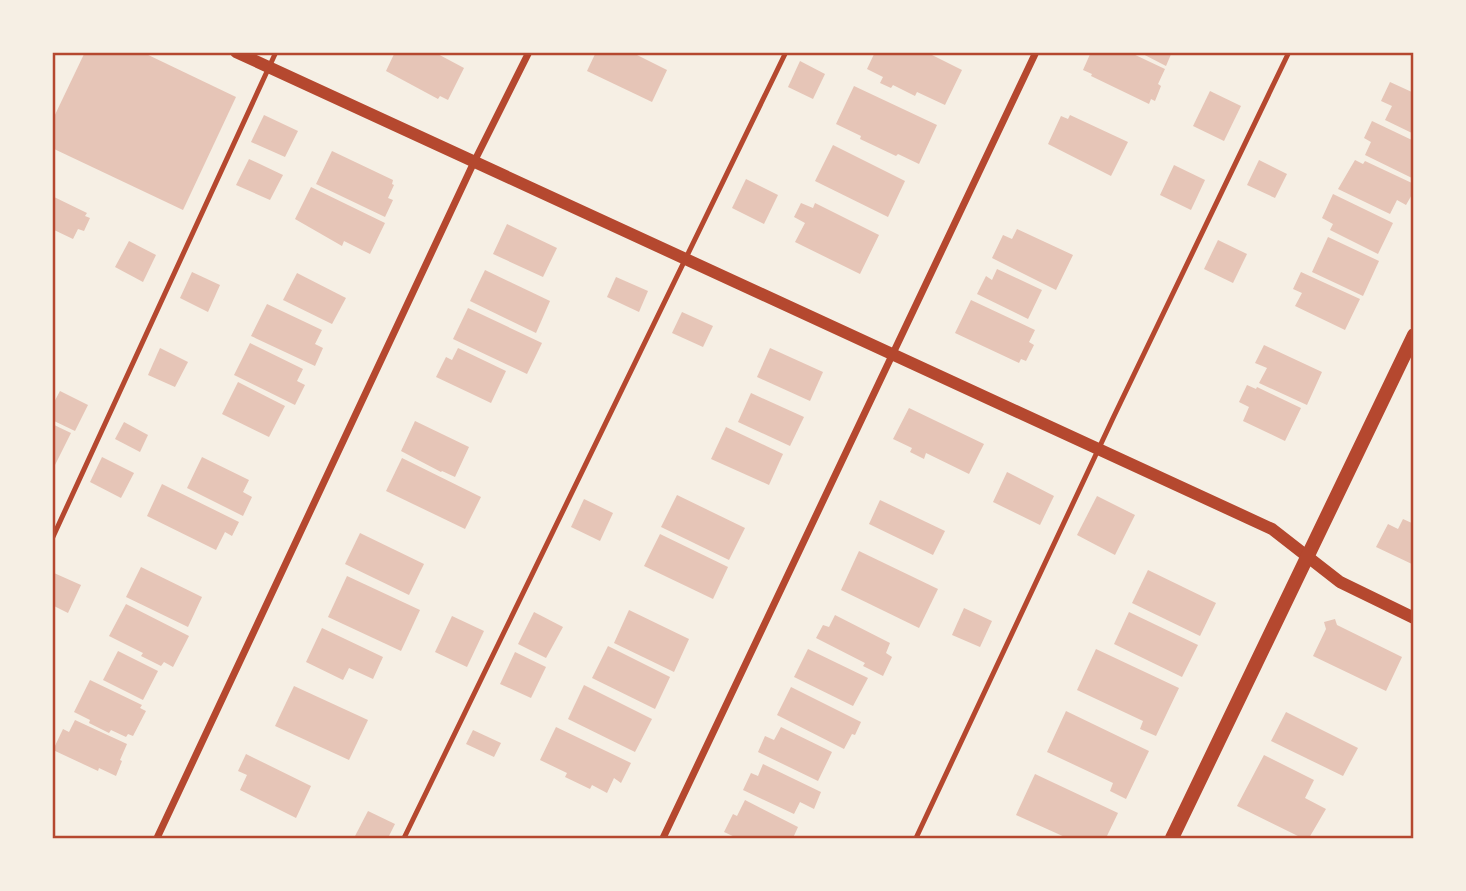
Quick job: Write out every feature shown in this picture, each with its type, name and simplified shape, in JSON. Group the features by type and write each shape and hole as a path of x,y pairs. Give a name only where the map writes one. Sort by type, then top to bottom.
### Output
{"main road":[{"path":"1172,838 1413,335"}],"street":[{"path":"236,52 1272,529 1340,582 1413,618"},
{"path":"157,838 474,162 529,52"},
{"path":"663,838 1036,52"}],"lane":[{"path":"52,539 276,52"},
{"path":"404,838 786,52"},
{"path":"916,838 1289,52"},
{"path":"52,521 60,524"}],"building":[{"path":"85,52 142,52 236,97 183,210 52,148 52,121"},
{"path":"395,52 434,52 464,68 448,100 440,96 438,99 386,71"},
{"path":"596,52 631,52 667,70 652,102 587,71"},
{"path":"875,52 926,52 962,70 945,105 917,92 915,96 893,85 891,88 880,83 883,77 867,69"},
{"path":"1091,52 1129,52 1165,69 1158,84 1161,86 1155,101 1151,99 1149,104 1083,70"},
{"path":"1139,52 1172,52 1166,66"},
{"path":"800,61 825,74 813,99 788,87"},
{"path":"1390,82 1414,93 1414,134 1385,120 1392,106 1381,101"},
{"path":"854,86 937,125 919,164 860,139 861,136 836,124"},
{"path":"1210,91 1241,106 1224,141 1193,126"},
{"path":"264,115 298,131 285,157 251,142"},
{"path":"1070,115 1128,142 1111,176 1048,144 1061,116 1068,119"},
{"path":"1372,121 1414,141 1414,179 1365,155 1371,142 1364,138"},
{"path":"833,145 905,181 888,217 815,181"},
{"path":"332,151 393,180 394,185 388,198 393,200 385,217 316,184"},
{"path":"249,159 283,175 270,200 236,185"},
{"path":"1259,160 1287,174 1275,198 1247,185"},
{"path":"1355,160 1363,164 1365,161 1414,184 1414,191 1406,205 1397,200 1390,214 1338,189"},
{"path":"1174,165 1205,180 1191,210 1160,195"},
{"path":"746,179 778,195 764,224 732,208"},
{"path":"311,187 385,223 370,254 344,241 342,246 295,219"},
{"path":"1333,194 1393,223 1378,254 1330,230 1333,224 1322,218"},
{"path":"52,196 87,213 85,216 90,218 84,231 78,229 73,239 52,229"},
{"path":"801,203 813,208 815,203 879,235 860,274 795,242 805,223 794,217"},
{"path":"507,224 557,248 543,277 493,254"},
{"path":"1017,229 1073,255 1056,290 992,258 1003,235 1012,239"},
{"path":"1328,237 1379,261 1363,296 1312,272"},
{"path":"1218,240 1247,254 1233,283 1204,269"},
{"path":"129,241 156,255 143,282 115,267"},
{"path":"997,269 1042,290 1028,319 977,294 986,276 992,280"},
{"path":"485,270 550,301 536,333 470,301"},
{"path":"192,272 220,285 208,312 180,298"},
{"path":"1301,272 1360,299 1345,330 1295,306 1302,293 1293,289"},
{"path":"297,273 346,298 332,324 283,300"},
{"path":"616,277 648,291 639,312 607,297"},
{"path":"971,300 1035,330 1029,342 1034,345 1026,361 1021,359 1019,363 955,333"},
{"path":"267,304 322,330 315,344 323,348 315,366 251,336"},
{"path":"468,308 542,343 527,374 453,339"},
{"path":"682,312 713,326 703,347 672,333"},
{"path":"250,343 303,369 297,381 305,385 295,405 234,375"},
{"path":"1264,345 1322,372 1307,405 1259,383 1267,368 1255,363"},
{"path":"160,348 188,362 175,387 148,375"},
{"path":"458,348 506,371 491,403 436,377 446,357 452,360"},
{"path":"770,348 823,372 810,401 757,377"},
{"path":"238,382 285,406 269,437 222,414"},
{"path":"1247,385 1301,408 1285,441 1243,421 1249,407 1239,402"},
{"path":"60,391 88,405 75,431 52,420 52,406"},
{"path":"751,393 804,417 790,446 738,422"},
{"path":"909,408 984,444 969,474 926,453 924,459 910,452 912,448 893,439"},
{"path":"415,421 469,447 455,477 401,451"},
{"path":"124,422 148,435 140,452 115,439"},
{"path":"52,424 71,433 55,465 52,464"},
{"path":"726,427 783,454 769,485 711,459"},
{"path":"102,457 134,473 121,498 90,482"},
{"path":"202,457 249,480 243,492 252,497 243,516 187,488"},
{"path":"402,458 481,497 465,529 386,491"},
{"path":"1007,472 1054,496 1040,525 993,502"},
{"path":"162,484 239,522 232,536 225,532 216,550 147,516"},
{"path":"677,495 745,528 729,560 661,527"},
{"path":"1097,496 1135,515 1115,555 1077,535"},
{"path":"584,499 613,513 600,541 571,527"},
{"path":"880,500 945,531 933,555 869,524"},
{"path":"1403,519 1414,524 1414,565 1376,547 1388,524 1398,529"},
{"path":"360,533 424,564 409,595 345,564"},
{"path":"660,534 728,567 713,599 644,566"},
{"path":"859,551 938,589 919,628 841,590"},
{"path":"141,567 202,597 188,627 126,597"},
{"path":"1148,570 1216,603 1200,636 1132,603"},
{"path":"54,573 81,585 68,613 52,605"},
{"path":"347,576 420,610 401,651 328,617"},
{"path":"126,604 189,636 173,667 164,662 161,666 141,656 143,653 109,636"},
{"path":"964,608 992,621 980,647 952,635"},
{"path":"629,610 689,639 674,672 614,643"},
{"path":"534,612 563,627 546,658 518,644"},
{"path":"1129,612 1198,645 1182,677 1114,644"},
{"path":"835,615 890,643 886,653 892,657 883,676 863,666 865,663 816,638 823,625 829,627"},
{"path":"452,616 484,631 467,667 435,652"},
{"path":"1335,619 1337,625 1402,657 1386,691 1313,656 1326,629 1324,622"},
{"path":"322,628 383,657 373,679 349,668 343,680 306,662"},
{"path":"608,646 670,677 655,709 592,678"},
{"path":"808,649 868,678 853,706 794,677"},
{"path":"1096,649 1179,688 1156,736 1140,729 1143,721 1077,690"},
{"path":"118,651 158,671 143,700 103,680"},
{"path":"515,652 546,667 531,698 500,684"},
{"path":"90,680 142,705 140,708 146,711 133,736 128,734 126,737 111,730 109,733 74,712"},
{"path":"584,685 652,719 635,752 568,719"},
{"path":"294,686 368,720 349,760 275,726"},
{"path":"791,687 861,722 844,749 777,715"},
{"path":"1066,711 1149,751 1126,799 1110,791 1113,783 1047,752"},
{"path":"1286,712 1358,748 1343,776 1271,741"},
{"path":"75,720 127,744 116,776 99,768 98,771 53,750 63,729 69,732"},
{"path":"556,727 631,763 621,783 614,778 607,793 592,785 590,789 565,777 567,773 540,760"},
{"path":"781,727 832,752 818,781 758,752 765,736 774,740"},
{"path":"473,730 501,743 494,757 466,744"},
{"path":"246,754 311,786 296,818 240,790 247,775 238,771"},
{"path":"1264,755 1314,780 1305,798 1326,809 1309,838 1302,838 1237,806"},
{"path":"763,764 821,792 814,809 800,802 794,814 743,790 751,773 758,776"},
{"path":"1035,774 1118,813 1106,838 1067,838 1016,815"},
{"path":"745,800 798,827 793,838 737,838 724,832 733,814 737,816"},
{"path":"368,811 395,824 388,838 354,838"}]}
